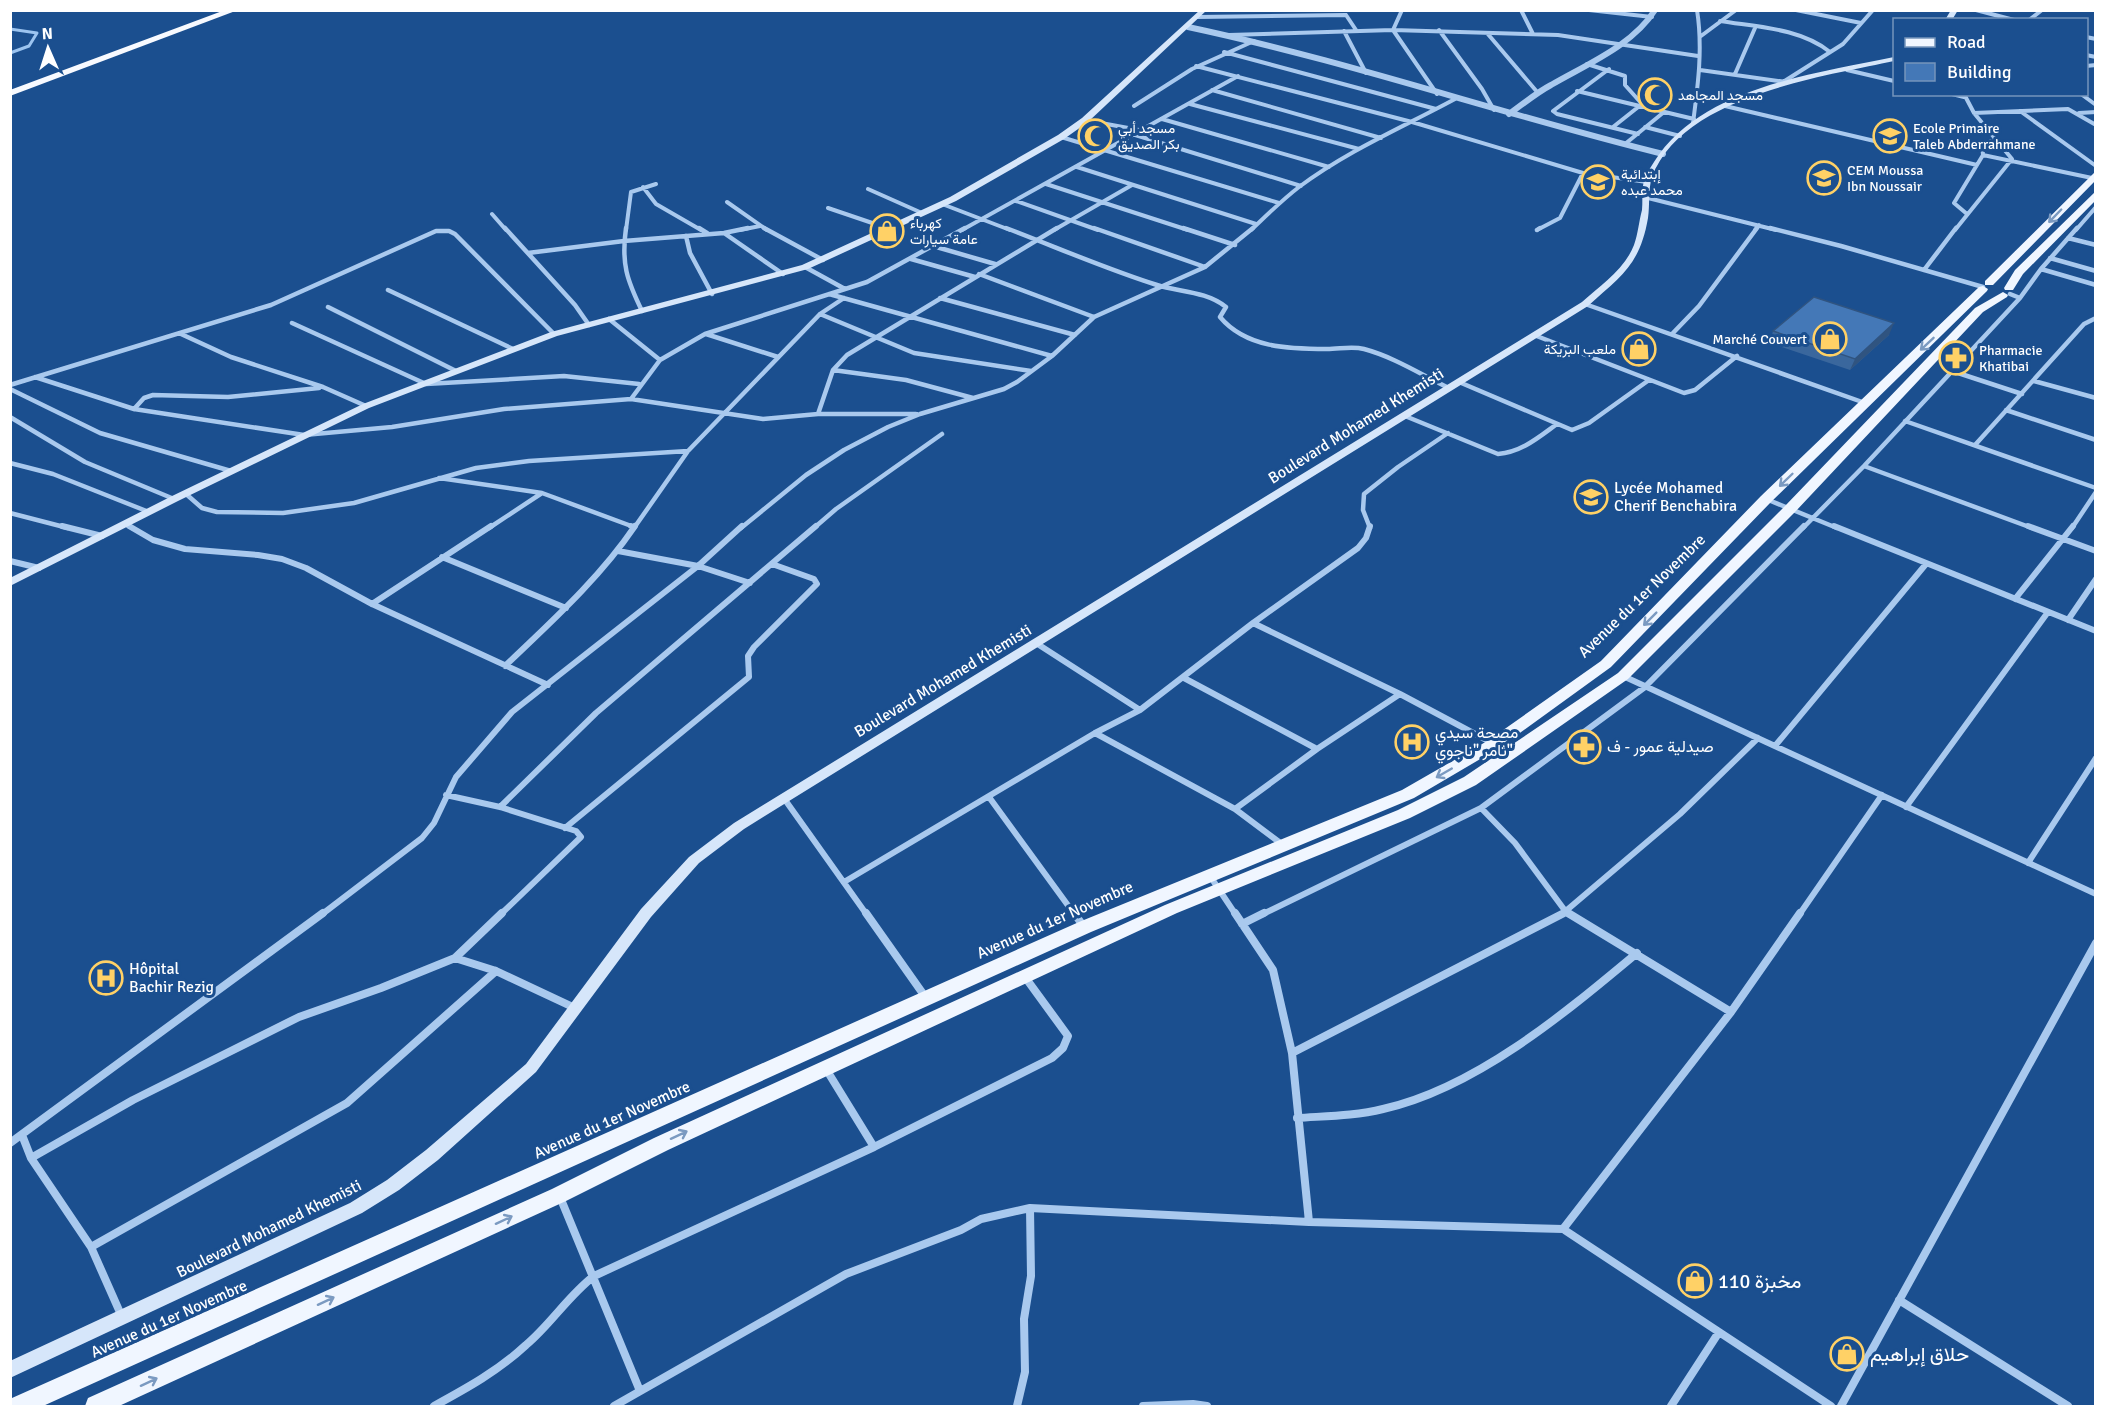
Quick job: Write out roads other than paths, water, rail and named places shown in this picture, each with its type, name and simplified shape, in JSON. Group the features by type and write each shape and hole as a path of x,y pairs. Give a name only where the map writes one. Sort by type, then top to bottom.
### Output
{"highway":[{"path":"10,91 219,10"},
{"path":"10,91 234,10"}],"main road":[{"path":"10,583 174,499 366,406 555,334 712,294 805,267 890,229 942,204 1084,120 1201,14"},
{"path":"1647,182 1663,154 1693,121 1786,82 1893,59"},
{"name":"Avenue du 1er Novembre","path":"20,1407 1085,927 1408,794 1494,744 1606,664 1766,499 1985,286 2094,176"},
{"name":"Boulevard Mohamed Khemisti","path":"10,1370 356,1208 393,1185 468,1126 531,1068 646,913 694,860 783,797 1585,304 1618,274 1638,245 1648,198 1647,182"},
{"path":"96,1407 559,1195 661,1144 1171,909 1404,814 1470,780 1520,749 1623,676 1790,509 1979,310 2010,294 2019,272 2094,201"},
{"path":"1985,286 1989,293 2010,294"}],"street":[{"path":"1323,10 1348,13"},
{"path":"1393,30 1402,10"},
{"path":"1521,10 1533,34"},
{"path":"1588,10 1654,14"},
{"path":"1577,91 1693,121 1700,70 1698,56 1701,36 1697,10"},
{"path":"1701,36 1736,10"},
{"path":"1796,10 1861,23"},
{"path":"1700,70 1786,82 1843,44 1873,10"},
{"path":"1978,11 1985,18"},
{"path":"1978,11 2006,18"},
{"path":"1201,14 1348,13"},
{"path":"1348,13 1356,30"},
{"path":"1509,114 1538,93 1622,43 1654,14"},
{"path":"1720,21 1815,41 1830,52"},
{"path":"1188,27 1254,41 1494,110 1663,154"},
{"path":"1735,74 1755,28"},
{"path":"1229,35 1356,30 1439,30 1533,34 1575,36 1698,56"},
{"path":"1393,30 1437,94"},
{"path":"1439,30 1482,89 1494,110"},
{"path":"1344,31 1367,74"},
{"path":"1487,33 1538,93"},
{"path":"1134,106 1196,66 1254,41"},
{"path":"1224,52 1436,109"},
{"path":"1586,64 1609,69 1625,76 1625,85 1642,104 1613,127"},
{"path":"1196,66 1413,122 1583,173 1647,182"},
{"path":"1609,69 1555,108 1555,113 1638,134"},
{"path":"1846,69 1893,81"},
{"path":"630,399 639,384 660,360 705,334 867,282 1238,76"},
{"path":"1212,90 1381,138"},
{"path":"1964,96 2012,159"},
{"path":"2084,96 2096,105"},
{"path":"10,1143 389,865 422,838 434,823 456,777 512,712 698,566 758,513 806,475 879,431 920,414 1004,389 1052,356 1094,317 1205,267 1235,245 1279,203 1329,167 1455,99"},
{"path":"1190,104 1359,149"},
{"path":"1725,106 1977,165"},
{"path":"1974,112 2068,109 2096,125"},
{"path":"2019,111 2096,166"},
{"path":"1625,144 1664,112"},
{"path":"2078,113 2096,112"},
{"path":"1162,119 1329,167"},
{"path":"1084,120 1140,130"},
{"path":"1645,127 1680,136"},
{"path":"1132,134 1301,186"},
{"path":"1060,136 1279,203"},
{"path":"1967,214 1954,203 1983,155 1982,143 1996,140"},
{"path":"1983,155 2094,176"},
{"path":"1924,270 2012,159"},
{"path":"1077,167 1256,224"},
{"path":"1537,230 1560,218 1583,173"},
{"path":"642,311 626,277 624,241 630,214 631,192 656,184"},
{"path":"1046,184 1235,245"},
{"path":"818,414 832,370 847,355 994,264 1132,185"},
{"path":"643,187 656,204 707,234"},
{"path":"868,189 921,213"},
{"path":"1648,198 1759,225 1985,286"},
{"path":"1016,201 1205,267"},
{"path":"1242,924 1481,808 1646,687 1864,466 1952,370 2010,294 2041,269 2068,238 2094,201"},
{"path":"727,202 760,225 823,260"},
{"path":"942,204 1159,286 1186,290 1221,303 1226,307 1220,317 1225,327 1242,336 1266,344 1289,347 1361,348 1572,430 1581,428 1649,380"},
{"path":"828,208 890,229"},
{"path":"492,214 575,305 589,325"},
{"path":"528,253 624,241 724,233 760,225"},
{"path":"1673,333 1699,306 1759,225"},
{"path":"10,387 35,377 271,305 428,233 444,230 455,234 555,334"},
{"path":"724,233 783,274"},
{"path":"687,236 690,253 712,294"},
{"path":"2068,238 2096,245"},
{"path":"933,246 994,264"},
{"path":"2050,258 2096,271"},
{"path":"911,259 977,276 1094,317"},
{"path":"805,267 844,289"},
{"path":"2041,269 2096,285"},
{"path":"388,290 513,349"},
{"path":"829,294 1052,356"},
{"path":"505,666 566,608 618,552 688,452 820,314 844,298"},
{"path":"940,298 1075,335"},
{"path":"1585,304 1865,402"},
{"path":"328,307 456,371"},
{"path":"820,314 914,353 1031,371"},
{"path":"1975,445 2084,324 2096,318"},
{"path":"609,320 660,360"},
{"path":"292,323 426,384 564,376 639,384"},
{"path":"180,334 231,357 323,387 366,406"},
{"path":"705,334 778,357"},
{"path":"1534,335 1680,392 1689,392 1708,380 1737,356"},
{"path":"832,370 906,381 946,389 973,398"},
{"path":"1952,370 2022,394"},
{"path":"35,377 134,409 304,435 392,427 504,409 630,399 724,415 763,419 818,414 920,414"},
{"path":"2034,381 2096,398"},
{"path":"10,387 100,433 231,471"},
{"path":"134,409 144,398 153,395 228,397 323,387"},
{"path":"2006,410 2096,440"},
{"path":"1405,416 1500,455 1521,449 1557,424"},
{"path":"10,417 85,462 174,499"},
{"path":"1905,421 2096,490 2064,539 2014,599"},
{"path":"500,807 596,713 836,509 942,434"},
{"path":"844,882 1095,733 1140,710 1184,678 1253,623 1358,548 1370,536 1372,530 1362,508 1364,494 1398,467 1448,434"},
{"path":"186,494 202,508 217,512 283,513 354,503 476,468 529,461 688,452"},
{"path":"10,464 53,474 149,512"},
{"path":"1864,466 2096,551"},
{"path":"436,478 542,493 634,527"},
{"path":"372,604 542,493"},
{"path":"1766,499 2096,631"},
{"path":"10,513 102,536"},
{"path":"126,524 153,540 185,549 282,559 306,568 372,604 548,685"},
{"path":"618,552 698,566 750,583"},
{"path":"442,557 566,608"},
{"path":"10,561 40,569"},
{"path":"565,828 749,677 748,656 754,646 817,584 814,579 772,564"},
{"path":"1775,746 1926,564"},
{"path":"2068,620 2096,579"},
{"path":"1906,807 2048,612"},
{"path":"1253,623 1400,694 1494,744"},
{"path":"1036,643 1140,710"},
{"path":"1623,676 2096,894"},
{"path":"1184,678 1317,748"},
{"path":"1235,809 1317,748 1400,694"},
{"path":"1095,733 1235,809 1284,846"},
{"path":"1292,1053 1566,912 1680,814 1758,738"},
{"path":"2028,863 2096,758"},
{"path":"31,1158 133,1100 299,1017 381,988 455,958 579,841 580,834 565,828 500,807 446,795"},
{"path":"1563,1229 1731,1012 1882,795"},
{"path":"783,797 926,998"},
{"path":"989,797 1085,927"},
{"path":"1481,808 1515,843 1566,912 1731,1012"},
{"path":"1209,875 1273,970 1292,1053 1309,1222"},
{"path":"1841,1407 2096,943"},
{"path":"1297,1118 1363,1113 1395,1106 1436,1091 1501,1054 1578,1002 1637,953"},
{"path":"455,958 496,971 575,1008"},
{"path":"92,1246 347,1103 496,971"},
{"path":"434,1407 490,1375 528,1344 575,1291 594,1276 874,1147 1048,1061 1059,1053 1067,1044 1068,1036 1025,977"},
{"path":"826,1068 874,1147"},
{"path":"22,1135 31,1158 92,1246 122,1317"},
{"path":"559,1195 640,1391"},
{"path":"1017,1407 1025,1372 1024,1319 1032,1276 1030,1208"},
{"path":"614,1407 846,1274 961,1230 981,1220 1030,1208 1309,1222 1563,1229 1831,1407"},
{"path":"1899,1300 2068,1407"},
{"path":"1671,1407 1719,1332"},
{"path":"1143,1407 1193,1404 1207,1407"}],"waterway":[{"path":"10,29 37,33 29,46 10,53"}],"place":[{"name":"مسجد المجاهد","path":"1655,95"},
{"name":"مسجد أبي بكر الصديق","path":"1095,136"},
{"name":"Ecole Primaire Taleb Abderrahmane","path":"1890,136"},
{"name":"CEM Moussa Ibn Noussair","path":"1824,178"},
{"name":"إبتدائية محمد عبده","path":"1598,182"},
{"name":"كهرباء عامة سيارات","path":"887,231"},
{"name":"Marché Couvert","path":"1830,339"},
{"name":"ملعب البريكة","path":"1639,349"},
{"name":"Pharmacie Khatibai","path":"1956,358"},
{"name":"Lycée Mohamed Cherif Benchabira","path":"1591,497"},
{"name":"مصحة سيدي ثامر \"ناجوي\"","path":"1412,742"},
{"name":"صيدلية عمور - ف","path":"1584,747"},
{"name":"Hôpital Bachir Rezig","path":"106,978"},
{"name":"مخبزة 110","path":"1695,1281"},
{"name":"حلاق إبراهيم","path":"1847,1354"}]}
